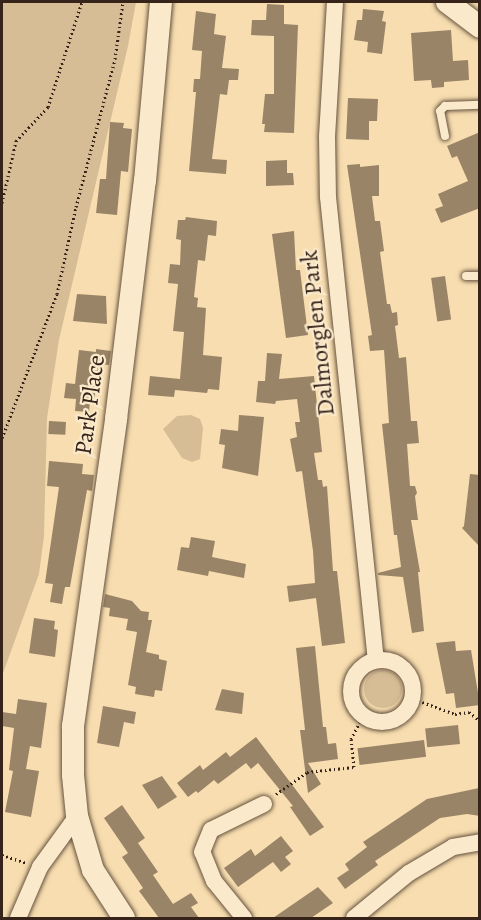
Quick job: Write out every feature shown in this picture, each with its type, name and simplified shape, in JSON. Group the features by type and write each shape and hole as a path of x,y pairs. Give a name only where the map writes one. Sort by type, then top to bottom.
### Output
{"street":[{"name":"Park Place","path":"124,918 93,870 76,816 73,726 116,419 145,181 161,2"},
{"name":"Dalmorglen Park","path":"335,2 327,136 328,197 376,660"},
{"path":"447,2 480,27"},
{"path":"376,660 392,660 407,671 412,682 414,699 404,713 392,721 382,722 363,716 352,700 353,678 362,666 376,660"},
{"path":"244,918 214,881 202,852 212,830 264,804"},
{"path":"18,918 40,867 76,816"},
{"path":"354,918 409,873 453,847 480,842"}],"lane":[{"path":"445,136 440,111 445,106 480,105"},
{"path":"466,276 480,276"}],"path":[{"path":"2,203 16,141 48,107 82,2"},
{"path":"2,438 57,294 76,207 115,59 123,2"},
{"path":"414,699 455,714 469,712 480,721"},
{"path":"264,804 307,772 354,766 351,739 363,716"},
{"path":"2,855 40,867"}],"shaded area":[{"path":"2,2 136,2 128,46 59,340 47,418 44,536 39,574 2,676"},
{"path":"191,415 200,419 203,428 200,459 192,462 182,458 163,429 177,416"},
{"path":"383,670 396,676 402,689 396,702 383,708 370,702 364,689 370,676"}],"building":[{"path":"267,4 284,5 284,24 298,25 294,133 264,132 265,124 262,124 265,94 274,94 274,36 251,35 252,20 266,20"},
{"path":"363,9 384,11 382,21 386,22 382,54 367,52 368,42 354,40 357,20 362,20"},
{"path":"196,11 216,14 214,34 226,36 222,68 239,69 238,80 229,80 227,95 220,94 212,159 227,160 226,174 189,171 196,92 193,92 194,79 200,79 202,51 192,50"},
{"path":"451,30 453,61 468,60 469,80 444,82 444,87 432,88 431,80 414,81 411,33"},
{"path":"348,98 378,99 377,121 369,121 369,140 346,139"},
{"path":"110,122 124,123 123,128 132,129 128,172 121,171 117,215 96,213 100,179 106,179"},
{"path":"480,132 480,208 441,223 435,209 443,206 438,194 468,181 457,156 452,158 447,146"},
{"path":"287,160 287,173 293,173 294,185 266,186 266,161"},
{"path":"360,164 360,167 379,165 379,196 372,196 375,221 380,221 384,251 380,252 387,304 390,304 392,313 397,312 398,325 395,326 399,358 406,357 411,421 417,421 419,443 407,444 410,486 415,486 417,493 415,496 418,520 411,520 420,572 418,572 424,631 412,633 403,577 378,575 378,573 401,567 397,535 394,535 382,424 389,423 384,350 370,351 368,336 372,335 347,165"},
{"path":"186,217 217,221 216,236 208,235 205,261 198,260 194,297 198,298 197,307 206,308 203,355 222,357 219,390 208,389 207,393 175,390 174,397 148,395 150,376 180,379 184,332 173,331 178,284 168,283 170,264 180,265 181,240 176,239 178,220 185,220"},
{"path":"294,231 296,270 300,270 308,335 286,338 272,234"},
{"path":"445,276 451,320 437,322 431,278"},
{"path":"77,294 106,296 107,324 73,321"},
{"path":"96,349 111,351 109,365 99,364 94,401 90,401 89,412 75,411 76,399 64,398 66,383 75,384 79,350 96,352"},
{"path":"267,353 282,354 279,379 314,376 322,452 314,453 318,480 322,480 323,487 327,486 333,571 337,571 345,643 322,646 316,598 289,602 287,586 315,583 313,551 302,471 296,472 290,439 297,437 295,422 300,422 297,399 276,401 275,404 256,402 258,381 265,381"},
{"path":"239,415 264,417 258,476 222,468 225,445 219,444 221,429 238,431"},
{"path":"49,421 66,422 65,435 48,434"},
{"path":"49,461 83,464 82,474 94,475 92,491 87,490 70,587 65,587 62,604 50,602 53,584 45,583 59,487 47,486"},
{"path":"470,474 480,475 480,547 462,528"},
{"path":"191,537 215,541 212,557 246,564 244,578 209,571 208,576 177,570 181,547 189,548"},
{"path":"105,594 132,601 141,611 149,612 148,620 152,620 146,652 159,655 159,659 167,661 162,691 155,690 154,697 135,694 136,687 128,685 137,632 126,630 128,619 109,616 110,608 103,607"},
{"path":"34,618 55,621 54,629 58,630 55,657 29,653"},
{"path":"455,641 456,651 471,650 480,705 456,708 454,693 446,694 436,643"},
{"path":"315,646 323,727 326,727 328,744 336,743 338,759 308,763 321,784 308,793 300,730 305,730 296,648"},
{"path":"222,689 244,693 242,714 215,710"},
{"path":"18,699 47,703 41,748 30,746 26,769 39,771 31,817 5,812 13,771 9,770 14,728 2,726 2,712 16,714"},
{"path":"103,706 136,712 134,724 124,722 119,747 97,743"},
{"path":"458,725 460,744 427,747 425,728"},
{"path":"256,737 324,827 310,836 290,807 293,806 258,763 251,769 246,763 218,784 214,780 198,793 196,791 188,797 177,783 200,765 203,770 226,752 230,757"},
{"path":"424,740 426,757 360,765 357,748"},
{"path":"162,776 177,797 158,809 142,785"},
{"path":"479,788 480,816 467,814 440,818 375,861 378,865 345,889 337,878 349,870 345,864 367,847 363,842 427,799"},
{"path":"122,805 145,838 138,843 158,872 153,875 173,904 191,893 198,903 191,907 199,918 159,918 139,891 143,888 122,857 128,853 104,818"},
{"path":"281,836 293,851 285,857 291,864 281,872 273,862 238,887 224,868 251,849 255,856"},
{"path":"318,887 333,903 311,918 273,918"}]}
